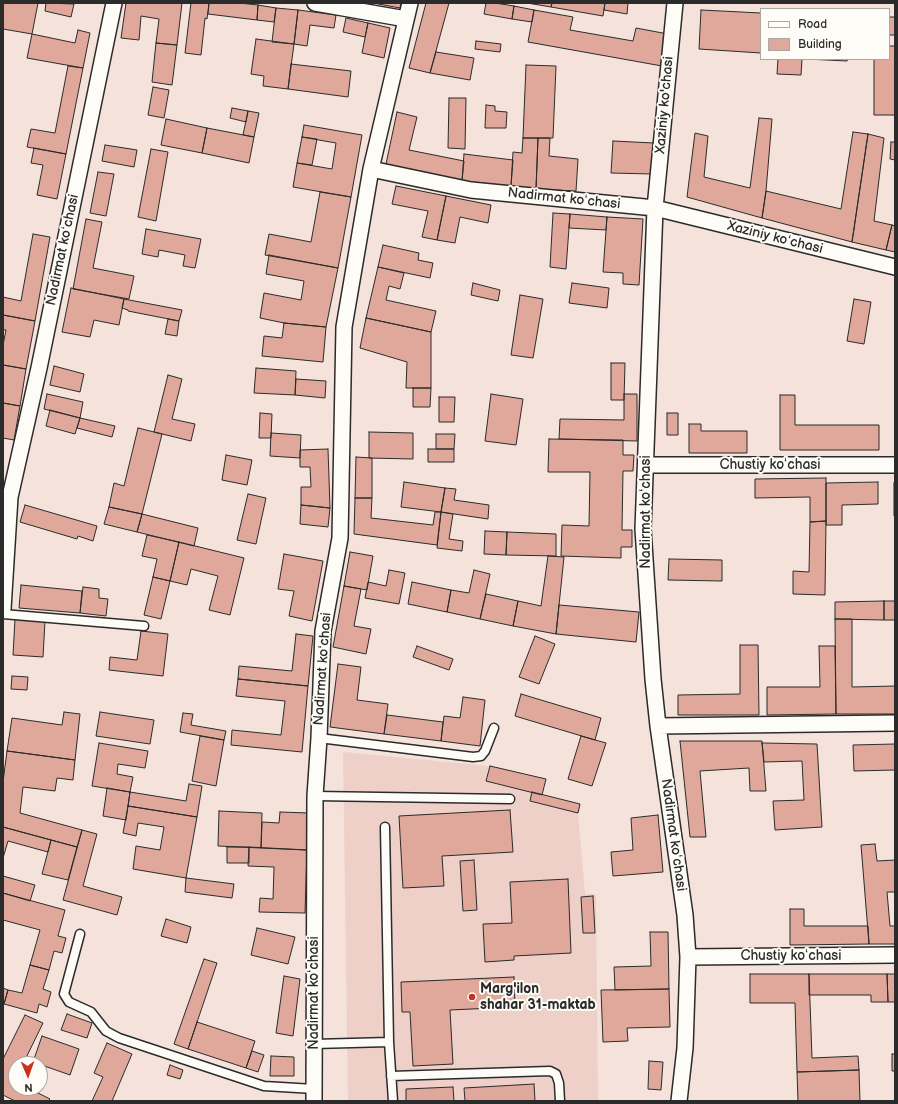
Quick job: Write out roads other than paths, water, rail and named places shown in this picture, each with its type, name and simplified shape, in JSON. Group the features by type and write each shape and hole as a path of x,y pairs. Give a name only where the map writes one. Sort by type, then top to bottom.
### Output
{"street":[{"name":"Nadirmat koʻchasi","path":"3,609 6,496 39,368 114,3"},
{"path":"314,3 406,19"},
{"name":"Nadirmat koʻchasi","path":"314,1095 315,796 323,631 340,538 344,327 371,169 410,3"},
{"name":"Xaziniy ko'chasi","path":"655,208 675,3"},
{"name":"Nadirmat koʻchasi","path":"371,169 471,190 655,208 643,530 652,679 685,914 688,957 685,1048 679,1101"},
{"name":"Xaziniy koʻchasi","path":"655,208 895,267"},
{"name":"Chustiy koʻchasi","path":"646,465 895,465"},
{"path":"658,726 895,723"},
{"name":"Chustiy koʻchasi","path":"688,957 895,955"}],"lane":[{"path":"3,614 144,626"},
{"path":"319,738 473,757 481,756 485,751 494,728"},
{"path":"315,796 510,799"},
{"path":"385,826 389,1042 393,1101"},
{"path":"80,934 64,994 69,1002 91,1012 106,1031 119,1038 264,1086 314,1095"},
{"path":"314,1044 389,1042"},
{"path":"391,1076 550,1071 556,1074 559,1083 560,1101"}],"place":[{"name":"Marg'ilon shahar 31-maktab","path":"472,997"}]}
